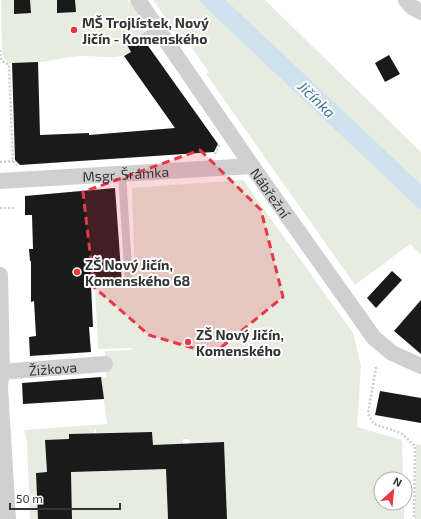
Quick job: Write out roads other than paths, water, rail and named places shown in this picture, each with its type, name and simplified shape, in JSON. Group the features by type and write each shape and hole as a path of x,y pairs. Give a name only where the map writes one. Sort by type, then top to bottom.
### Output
{"street":[{"name":"Nábřežní","path":"138,0 252,166 374,338 392,353 421,366"},
{"path":"406,0 412,7 421,12"},
{"name":"Msgr. Šrámka","path":"0,181 252,166"},
{"path":"0,275 1,379 8,519"},
{"name":"Žižkova","path":"1,379 105,364"}],"lane":[{"path":"142,40 157,28"},
{"path":"122,174 130,283"}],"water":[{"name":"Jičínka","path":"199,0 226,0 421,184 421,211 211,13"}],"place":[{"name":"MŠ Trojlístek, Nový Jičín - Komenského","path":"74,30"},
{"name":"ZŠ Nový Jičín, Komenského 68","path":"77,272"},
{"name":"ZŠ Nový Jičín, Komenského","path":"188,342"}]}
